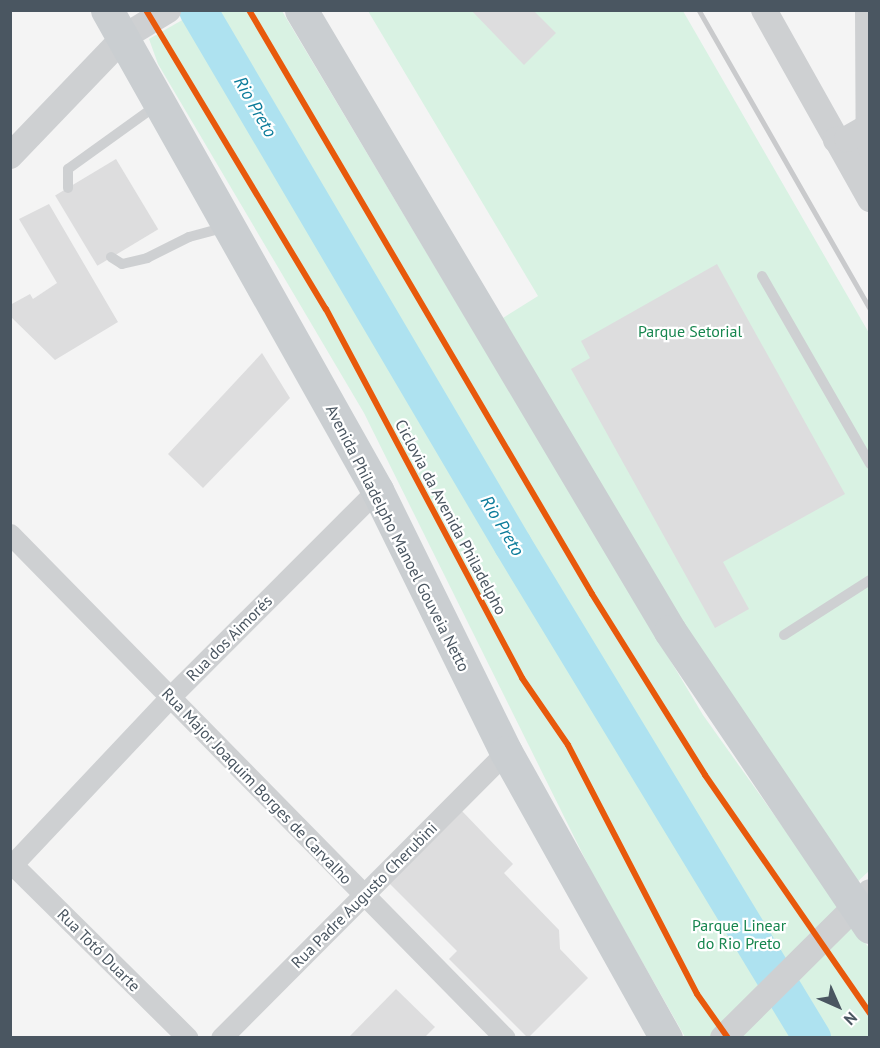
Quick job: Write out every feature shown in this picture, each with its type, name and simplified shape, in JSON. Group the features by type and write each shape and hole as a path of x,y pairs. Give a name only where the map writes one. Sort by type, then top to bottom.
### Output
{"main road":[{"path":"301,10 670,632 865,908"},
{"name":"Avenida Philadelpho Manoel Gouveia Netto","path":"116,24 377,490 506,753 666,1038"}],"street":[{"path":"764,10 868,196"},
{"path":"865,10 868,196"},
{"path":"10,156 116,24 162,14"},
{"path":"836,140 847,139 866,128"},
{"name":"Rua dos Aimorés","path":"11,864 170,697 377,490"},
{"name":"Rua Major Joaquim Borges de Carvalho","path":"10,534 505,1038"},
{"name":"Rua Padre Augusto Cherubini","path":"221,1038 506,753"},
{"name":"Rua Totó Duarte","path":"11,864 188,1038"},
{"path":"723,1038 810,950 865,908"}],"lane":[{"path":"68,188 68,169 160,102"},
{"path":"111,258 122,264 147,258 189,237 229,226"},
{"path":"762,276 870,464"},
{"path":"784,635 870,580"}],"green space":[{"name":"Parque Linear do Rio Preto","path":"198,11 282,11 703,715 869,948 869,1037 685,1037 594,877 364,413 158,64 149,39"},
{"name":"Parque Setorial","path":"368,11 683,11 869,333 870,870 853,886 693,642 503,318 538,296"}],"building":[{"path":"471,10 533,10 556,33 524,65"},
{"path":"116,159 158,229 97,266 55,196"},
{"path":"49,204 118,322 55,360 10,316 10,305 30,294 33,299 57,283 19,219"},
{"path":"717,264 845,494 723,562 749,609 715,628 571,369 590,358 581,341"},
{"path":"262,353 290,398 203,488 168,454"},
{"path":"462,811 513,864 504,873 559,930 560,949 588,978 528,1038 449,959 457,951 388,882"},
{"path":"396,989 435,1027 424,1038 348,1038"}],"waterway":[{"name":"Rio Preto","path":"198,10 513,545 812,1038"}],"railway":[{"path":"699,10 870,308"}],"cycle path":[{"name":"Ciclovia da Avenida Philadelpho","path":"146,10 326,309 522,678 568,745 697,994 728,1038"},
{"path":"249,10 592,594 705,775 870,1013"}]}
